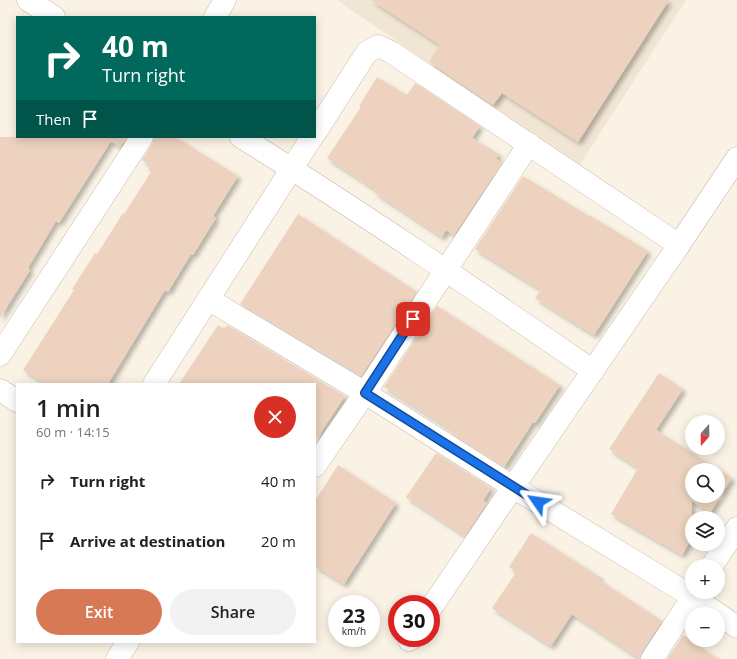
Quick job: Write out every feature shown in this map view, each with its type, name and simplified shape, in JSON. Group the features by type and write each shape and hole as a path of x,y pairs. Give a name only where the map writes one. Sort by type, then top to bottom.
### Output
{"street":[{"path":"28,0 52,16"},
{"path":"216,16 226,0"},
{"path":"316,131 367,52 378,46 392,52 679,245"},
{"path":"0,355 141,138"},
{"path":"243,138 445,269 592,371"},
{"path":"155,383 311,138"},
{"path":"316,465 365,393 445,269 529,144"},
{"path":"440,595 737,158"},
{"path":"208,299 365,393 513,486 685,589"},
{"path":"717,559 737,528"},
{"path":"652,659 691,599"},
{"path":"701,599 737,627"},
{"path":"117,659 127,643"}],"shaded area":[{"path":"338,0 686,0 580,164 458,83"}],"building":[{"path":"371,0 669,0 578,142 502,93 493,105 429,62 440,45"},
{"path":"377,77 407,95 415,83 480,126 472,138 499,154 496,159 502,163 454,235 446,230 442,237 374,192 376,190 327,158 361,107 359,106"},
{"path":"0,137 126,138 120,147 111,141 59,223 56,221 28,268 30,270 0,318"},
{"path":"154,138 177,138 238,176 213,216 216,218 193,255 191,254 168,292 165,290 109,383 44,383 23,370 74,290 72,289 95,253 97,254 151,172 148,170 151,166 142,160 152,144"},
{"path":"523,176 648,251 594,335 535,298 541,290 475,249"},
{"path":"298,214 417,292 361,376 240,304"},
{"path":"437,306 560,385 535,423 533,422 504,467 450,432 451,430 433,418 384,387"},
{"path":"218,325 224,329 227,325 345,396 316,440 316,383 180,383"},
{"path":"659,373 683,389 656,430 685,448 685,455 696,455 708,463 685,463 685,503 692,503 692,511 685,511 685,550 682,555 611,514 638,468 609,449"},
{"path":"436,453 491,488 483,501 487,503 465,536 406,497"},
{"path":"338,465 396,503 344,584 316,567 316,499"},
{"path":"725,474 732,478 725,489"},
{"path":"695,503 716,503 711,511 707,511"},
{"path":"531,533 600,577 598,579 662,621 642,652 640,659 572,614 551,646 492,608 517,571 509,567"},
{"path":"683,635 685,636 685,647 700,647 718,659 667,659"}],"route":[{"path":"413,319 365,393 538,502"}]}
